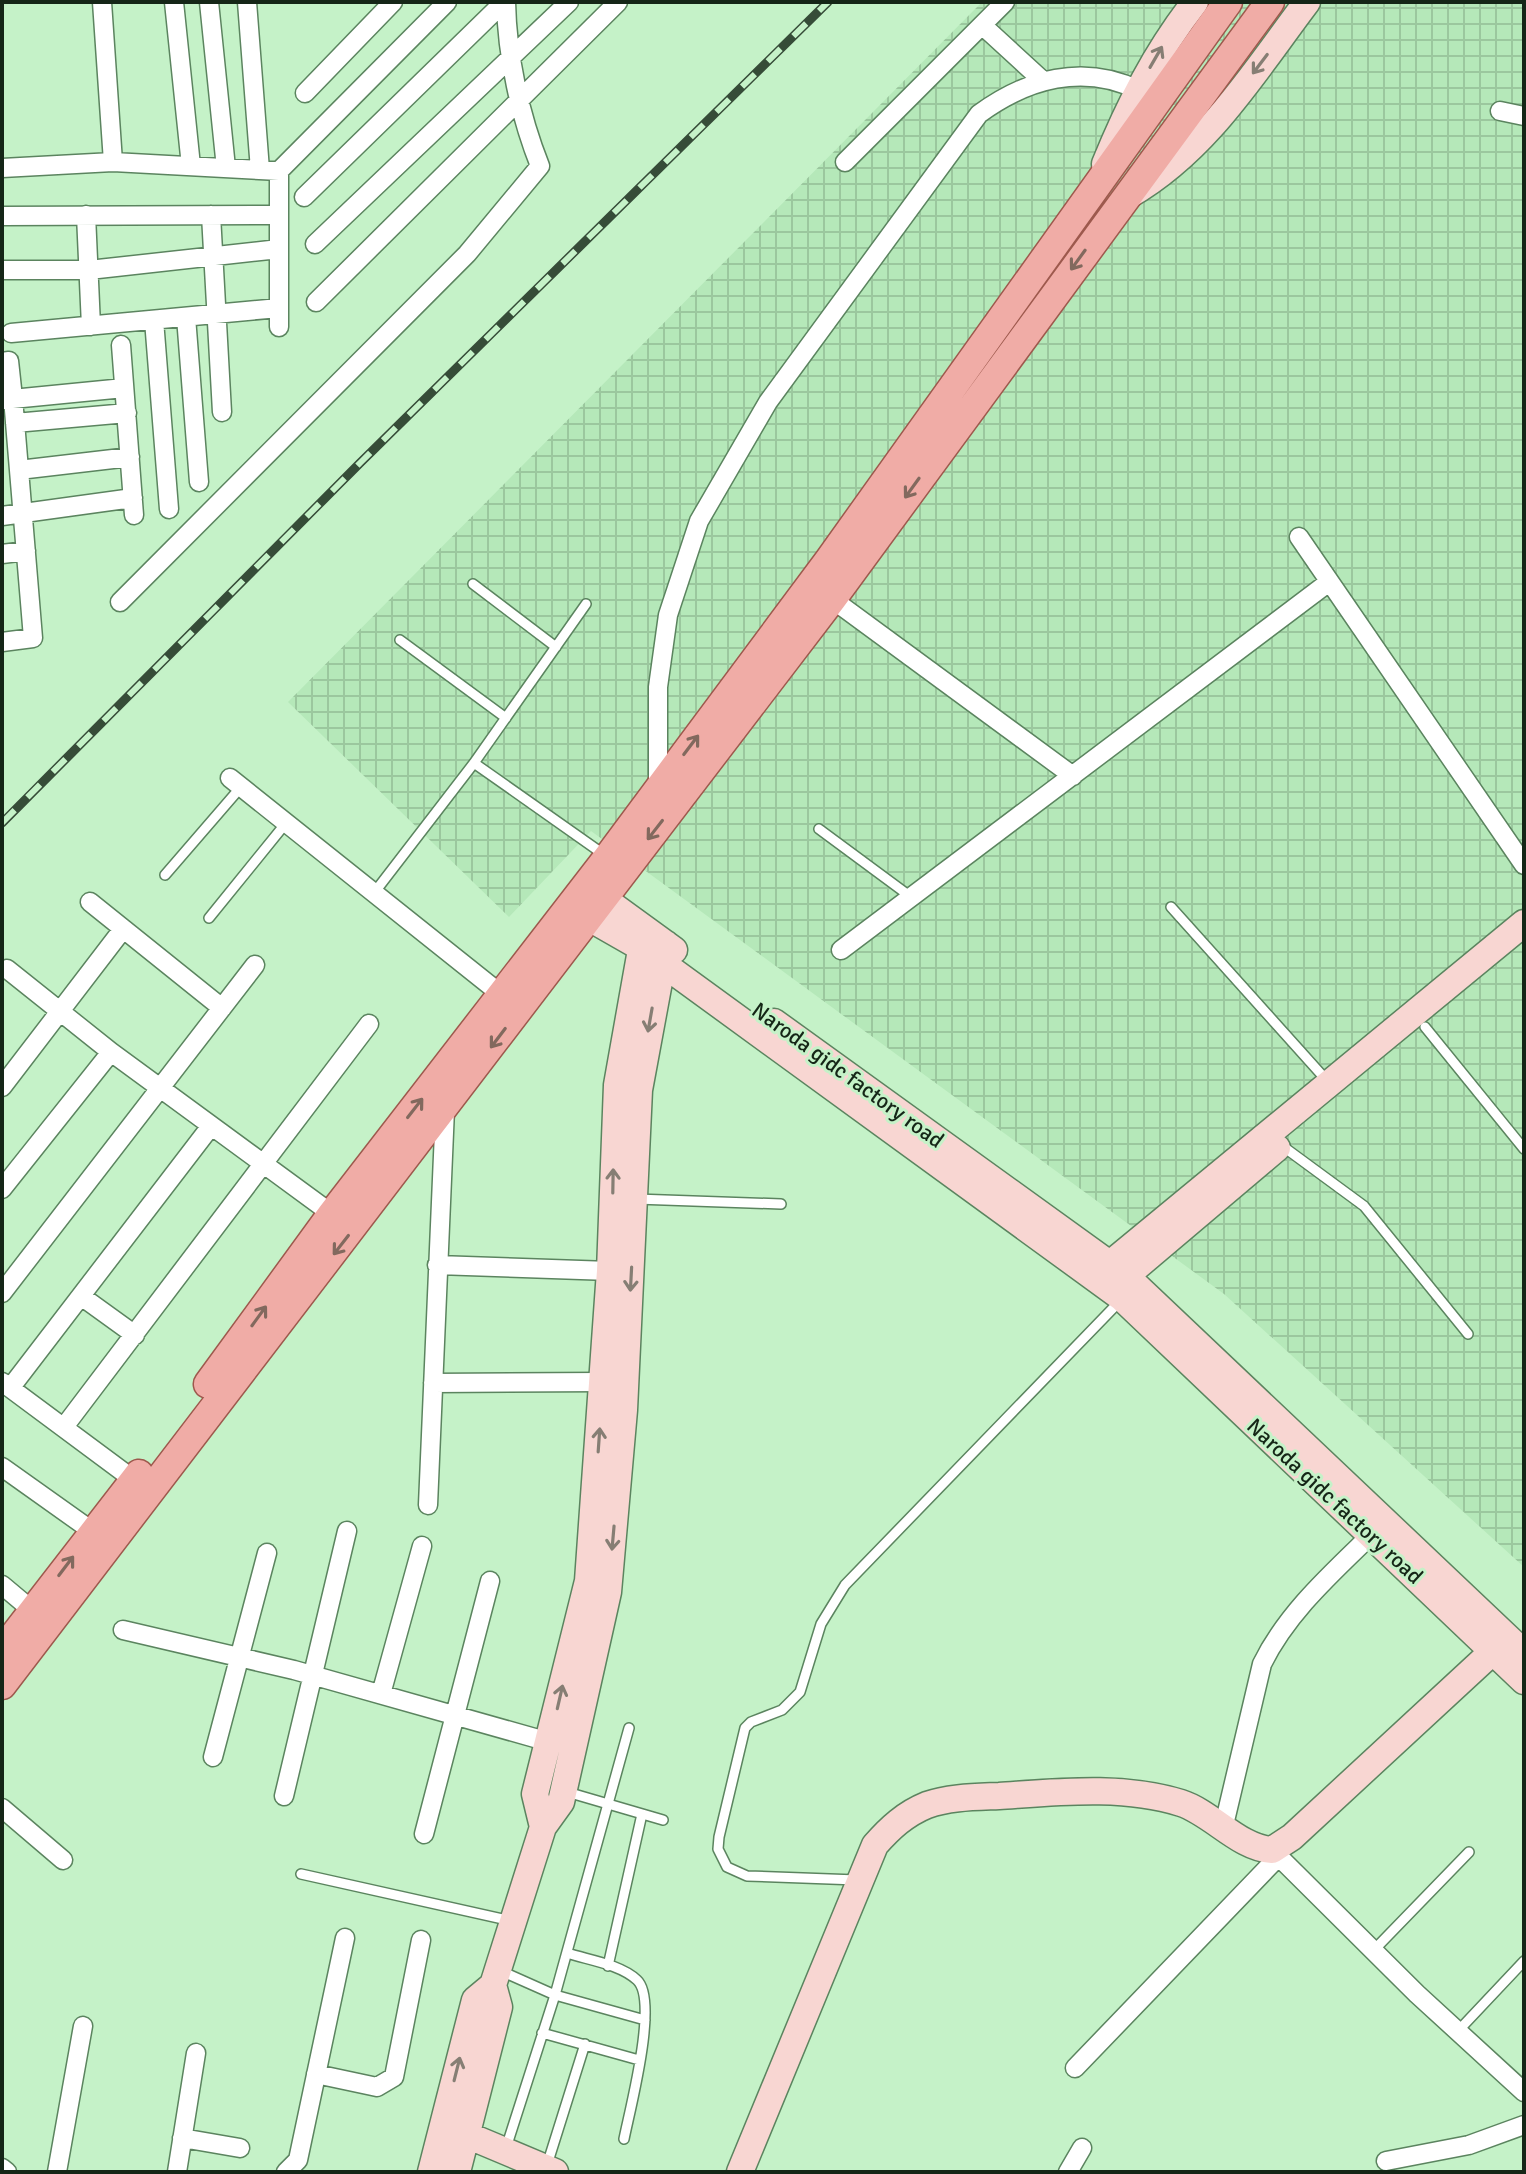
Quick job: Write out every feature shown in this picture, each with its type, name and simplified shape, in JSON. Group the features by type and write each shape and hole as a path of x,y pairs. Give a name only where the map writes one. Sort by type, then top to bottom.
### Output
{"main road":[{"path":"616,863 658,790 829,560 1100,178 1150,89 1228,2"},
{"path":"2,1685 445,1108 616,863 832,599 1270,2"},
{"path":"2,1651 332,1214 502,995 587,902"}],"street":[{"path":"102,2 113,162"},
{"path":"174,2 191,166"},
{"path":"209,2 226,168"},
{"path":"247,2 260,170"},
{"path":"305,93 393,2"},
{"path":"11,333 216,314 279,317 279,171 447,2"},
{"path":"120,602 467,254 540,166 526,131 505,2"},
{"path":"304,197 505,2"},
{"path":"315,244 569,2"},
{"path":"316,302 618,2"},
{"path":"845,162 1005,2"},
{"path":"658,790 658,687 668,615 699,521 768,402 979,114 1000,99 1043,81 1083,74 1150,89 1158,52 1195,2"},
{"path":"1124,197 1160,177 1209,131 1307,2"},
{"path":"982,25 1043,81"},
{"path":"1500,111 1524,116"},
{"path":"2,168 113,162 279,171"},
{"path":"86,215 91,326"},
{"path":"211,215 222,412"},
{"path":"2,216 279,215"},
{"path":"2,270 89,270 279,249"},
{"path":"186,317 199,482"},
{"path":"154,320 169,509"},
{"path":"2,516 133,507 121,345"},
{"path":"2,362 9,361 8,399 15,423 9,443 19,470 33,638 2,642"},
{"path":"8,399 124,388"},
{"path":"15,423 127,413"},
{"path":"19,470 130,457"},
{"path":"1299,537 1524,865"},
{"path":"2,554 26,551"},
{"path":"841,950 1329,582"},
{"path":"832,599 1073,776"},
{"path":"236,783 502,995"},
{"path":"90,902 222,1008"},
{"name":"Naroda gidc factory road","path":"587,902 653,946 1113,1281 1508,1647 1524,1681"},
{"path":"1113,1281 1329,1083 1524,923"},
{"path":"2,1087 123,929"},
{"path":"457,2172 454,2130 475,2000 496,1977 543,1827 561,1802 608,1592 624,1410 639,1090 653,946"},
{"path":"543,1827 535,1794 588,1581 610,1271 616,1098 653,946"},
{"path":"1113,1281 1524,946"},
{"path":"2,1293 255,965"},
{"path":"7,969 111,1052 332,1214"},
{"path":"64,1427 369,1024"},
{"path":"2,1189 111,1052"},
{"path":"428,1505 445,1108"},
{"path":"134,1480 6,1384 81,1296 211,1126"},
{"path":"437,1265 610,1271"},
{"name":"Naroda gidc factory road","path":"1113,1281 1371,1535 1508,1647"},
{"path":"81,1296 135,1335"},
{"path":"433,1383 603,1382"},
{"path":"2,1467 92,1531"},
{"path":"284,1796 347,1531"},
{"path":"1224,1825 1262,1664 1272,1644 1300,1609 1371,1535"},
{"path":"381,1694 422,1546"},
{"path":"213,1757 267,1553"},
{"path":"424,1834 490,1581"},
{"path":"2,1585 33,1611"},
{"path":"123,1630 312,1675 549,1742"},
{"path":"1075,2068 1275,1853 1508,1647"},
{"path":"740,2172 875,1845 890,1827 929,1804 961,1798 1089,1790 1179,1802 1224,1825 1253,1845 1275,1853 1373,1951 1524,2092"},
{"path":"2,1808 63,1860"},
{"path":"286,2172 298,2160 345,1938"},
{"path":"316,2074 377,2087 394,2077 421,1940"},
{"path":"57,2172 83,2026"},
{"path":"177,2172 196,2053"},
{"path":"1386,2161 1469,2145 1524,2125"},
{"path":"454,2130 551,2170"},
{"path":"431,2172 454,2130"},
{"path":"182,2138 240,2148"},
{"path":"1068,2172 1082,2148"}],"lane":[{"path":"473,584 556,647"},
{"path":"374,893 474,763 586,604"},
{"path":"400,640 506,718"},
{"path":"474,763 616,863"},
{"path":"165,875 236,783"},
{"path":"209,918 286,823"},
{"path":"819,829 911,897"},
{"path":"1171,907 1329,1083"},
{"path":"1425,1027 1524,1149"},
{"path":"1281,1145 1364,1206 1468,1334"},
{"path":"633,1199 781,1204"},
{"path":"860,1881 747,1876 727,1867 718,1849 719,1837 745,1728 760,1718 782,1710 800,1692 821,1624 845,1585 1113,1281"},
{"path":"505,2151 555,1995 629,1728"},
{"path":"563,1791 663,1820"},
{"path":"608,1966 642,1814"},
{"path":"1373,1951 1469,1852"},
{"path":"301,1874 513,1921"},
{"path":"567,1953 608,1966 641,1983 647,2003 624,2139"},
{"path":"1458,2031 1524,1961"},
{"path":"496,1977 645,2020"},
{"path":"542,2033 639,2060"},
{"path":"551,2170 585,2044"}],"shaded area":[{"path":"982,2 1524,2 1524,1567 1224,1294 591,831 509,917 288,702"}],"railway":[{"path":"2,823 360,463 828,2"}]}
